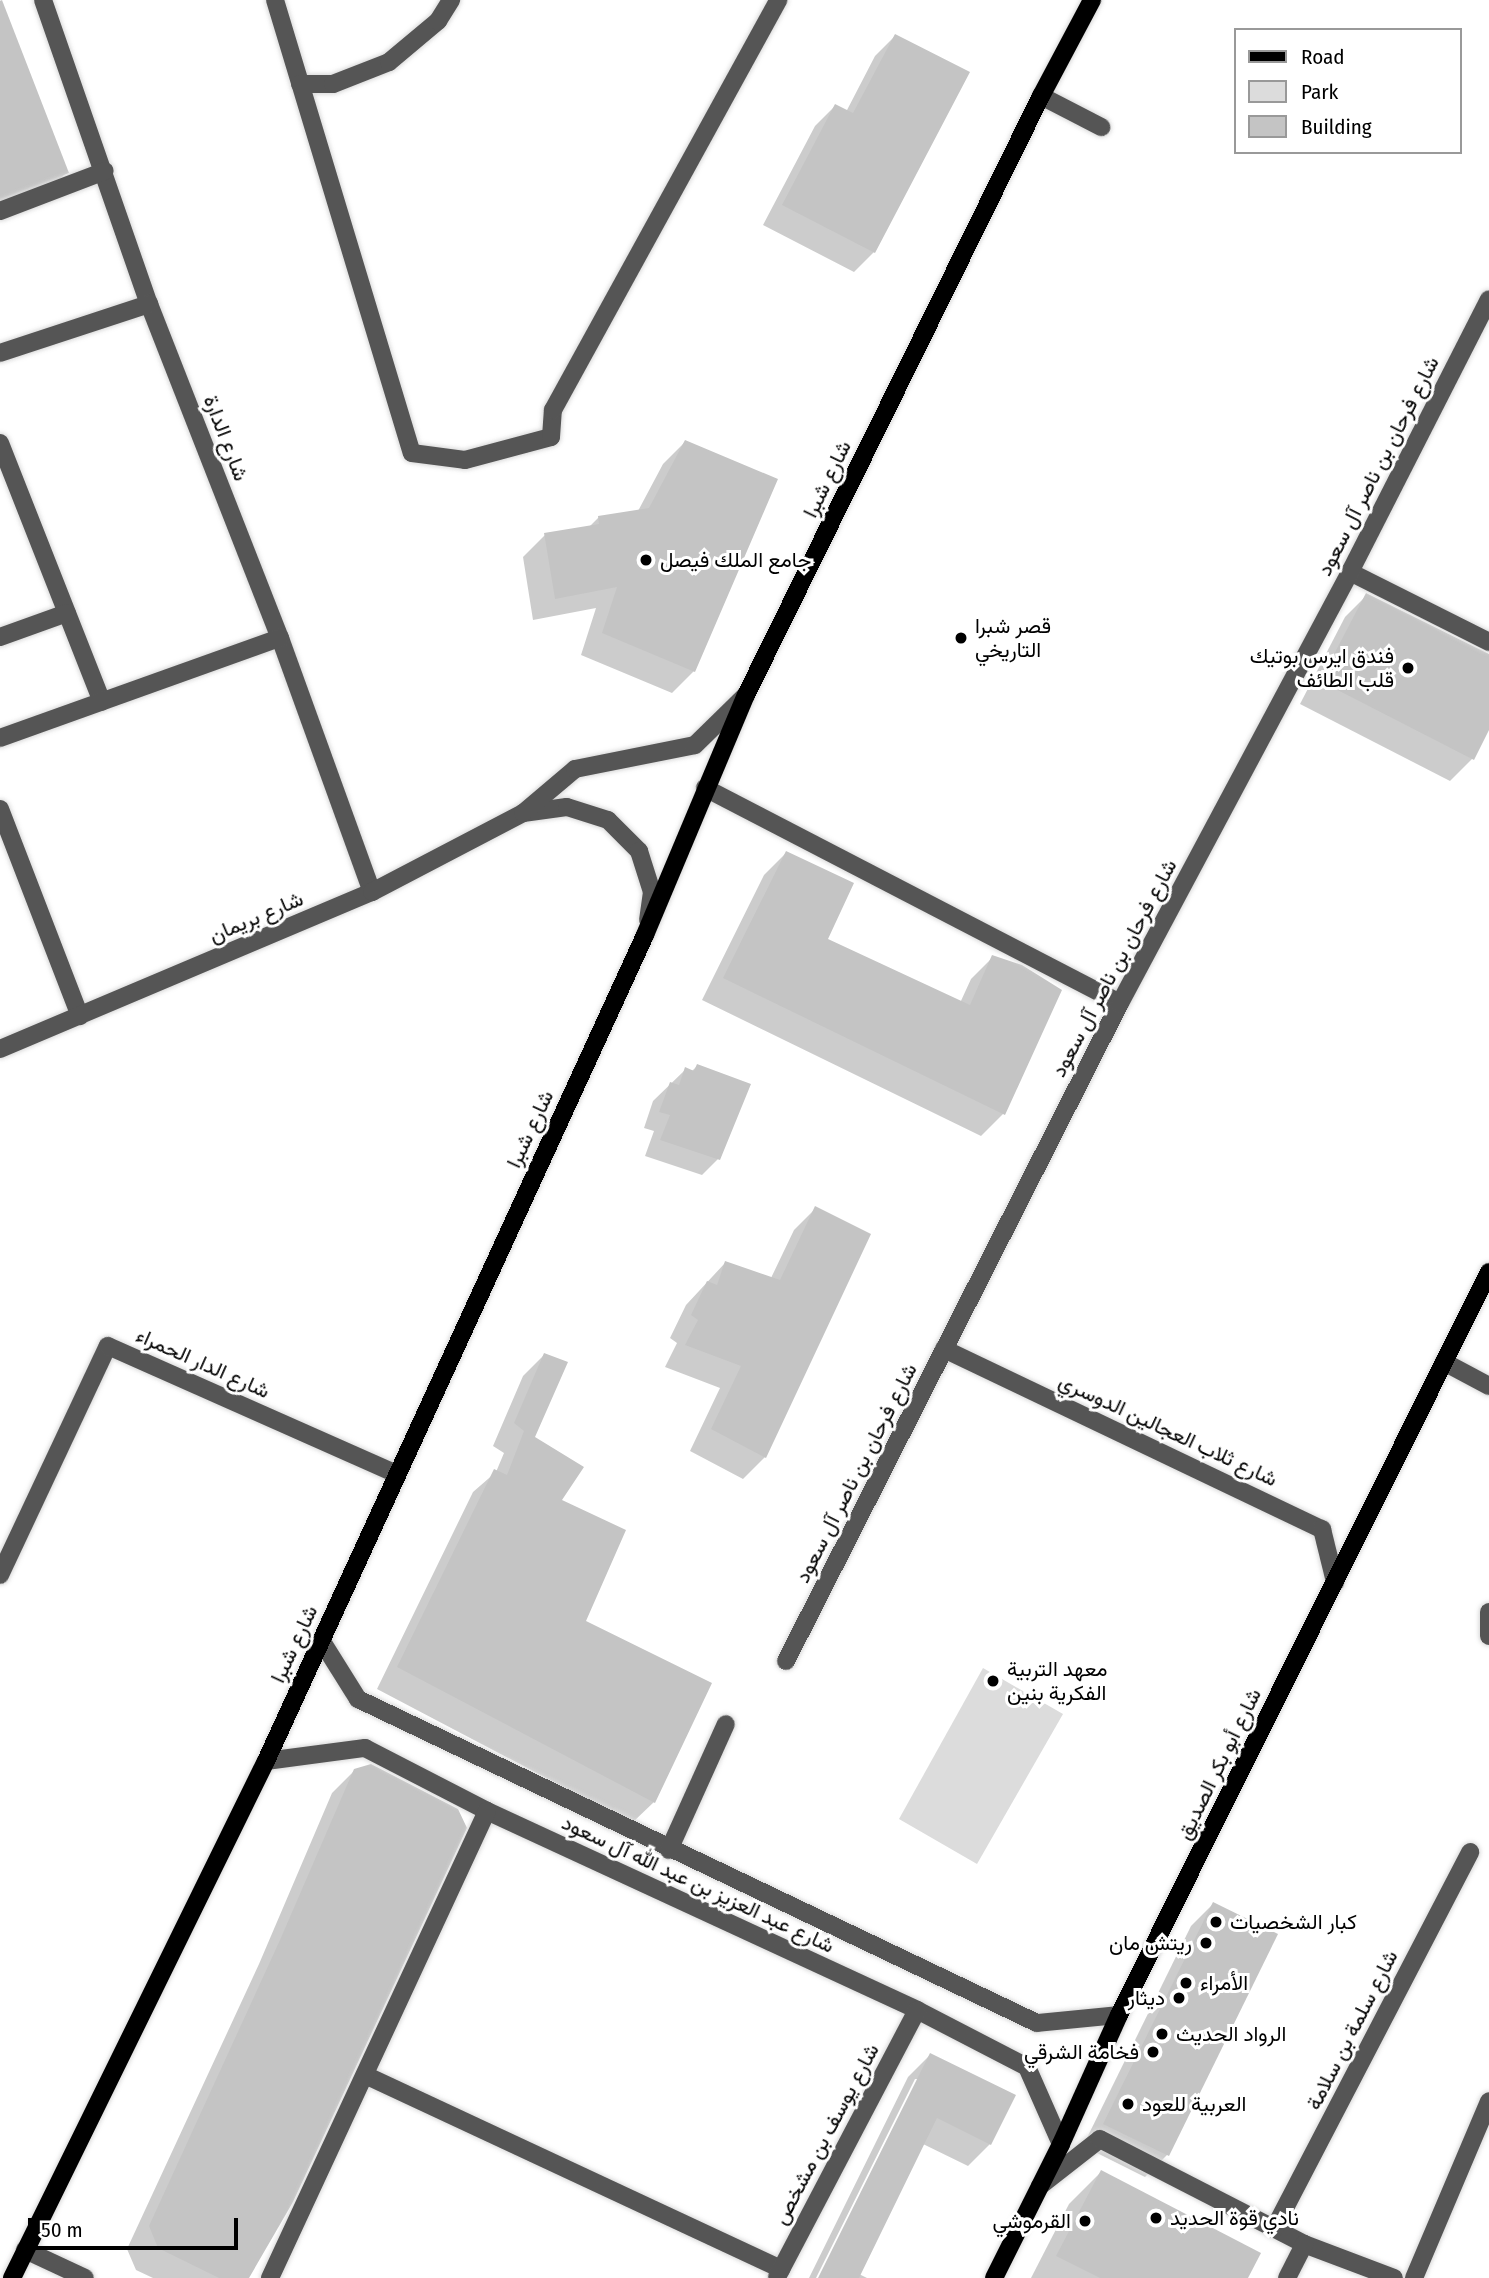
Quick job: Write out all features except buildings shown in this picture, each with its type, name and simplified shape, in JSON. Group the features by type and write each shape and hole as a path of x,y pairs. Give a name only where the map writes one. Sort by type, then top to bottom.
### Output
{"main road":[{"name":"شارع شبرا","path":"12,2278 266,1760 645,935 746,695 1041,96 1092,0"},
{"name":"شارع أبو بكر الصديق","path":"994,2278 1062,2144 1119,2015 1489,1272"}],"street":[{"name":"شارع الدارة","path":"43,0 149,304 280,638 372,892"},
{"path":"275,0 412,453 465,460 551,437 554,410 778,0"},
{"path":"300,84 332,83 389,62 438,21 451,0"},
{"path":"1041,96 1101,127"},
{"path":"0,211 104,171"},
{"name":"شارع فرحان بن ناصر آل سعود","path":"786,1661 1120,1003 1350,572 1488,303"},
{"path":"0,353 149,304"},
{"path":"0,443 102,702"},
{"path":"1350,572 1489,642"},
{"path":"0,637 67,613"},
{"path":"0,738 280,638"},
{"path":"523,813 575,769 695,745 746,695"},
{"path":"705,788 1120,1003"},
{"path":"523,813 567,807 608,820 624,835 639,851 652,892 645,935"},
{"path":"0,809 80,1016"},
{"name":"شارع بريمان","path":"0,1049 372,892 523,813"},
{"name":"شارع الدار الحمراء","path":"0,1575 108,1346 397,1474"},
{"name":"شارع ثلاب العجالين الدوسري","path":"944,1349 1322,1529 1335,1582"},
{"path":"1444,1362 1489,1386"},
{"path":"1489,1612 1489,1636"},
{"name":"شارع عبد العزيز بن عبد الله آل سعود","path":"321,1640 358,1699 669,1850 1037,2023 1119,2015"},
{"path":"669,1850 726,1724"},
{"name":"شارع عبد العزيز بن عبد الله آل سعود","path":"266,1760 365,1748 487,1811 917,2010 1027,2067 1062,2144"},
{"path":"270,2278 487,1811"},
{"name":"شارع سلمة بن سلامة","path":"1275,2229 1470,1852"},
{"name":"شارع يوسف بن مشخص","path":"778,2274 917,2010"},
{"path":"366,2076 778,2274"},
{"path":"1414,2278 1489,2101"},
{"path":"1040,2186 1100,2139 1304,2245 1394,2278"},
{"path":"1287,2278 1304,2245"},
{"path":"25,2250 85,2278"}],"green space":[{"path":"983,1668 1063,1714 977,1864 899,1819"}],"place":[{"name":"جامع الملك فيصل","path":"646,560"},
{"name":"قصر شبرا التاريخي","path":"961,638"},
{"name":"فندق ايرس بوتيك قلب الطائف","path":"1408,668"},
{"name":"معهد التربية الفكرية بنين","path":"993,1681"},
{"name":"كبار الشخصيات","path":"1216,1922"},
{"name":"ريتش مان","path":"1206,1943"},
{"name":"الأمراء","path":"1186,1983"},
{"name":"ديثار","path":"1179,1998"},
{"name":"الرواد الحديث","path":"1162,2034"},
{"name":"فخامة الشرقي","path":"1153,2052"},
{"name":"العربية للعود","path":"1128,2104"},
{"name":"نادي قوة الحديد","path":"1156,2218"},
{"name":"القرموشي","path":"1085,2221"}]}
